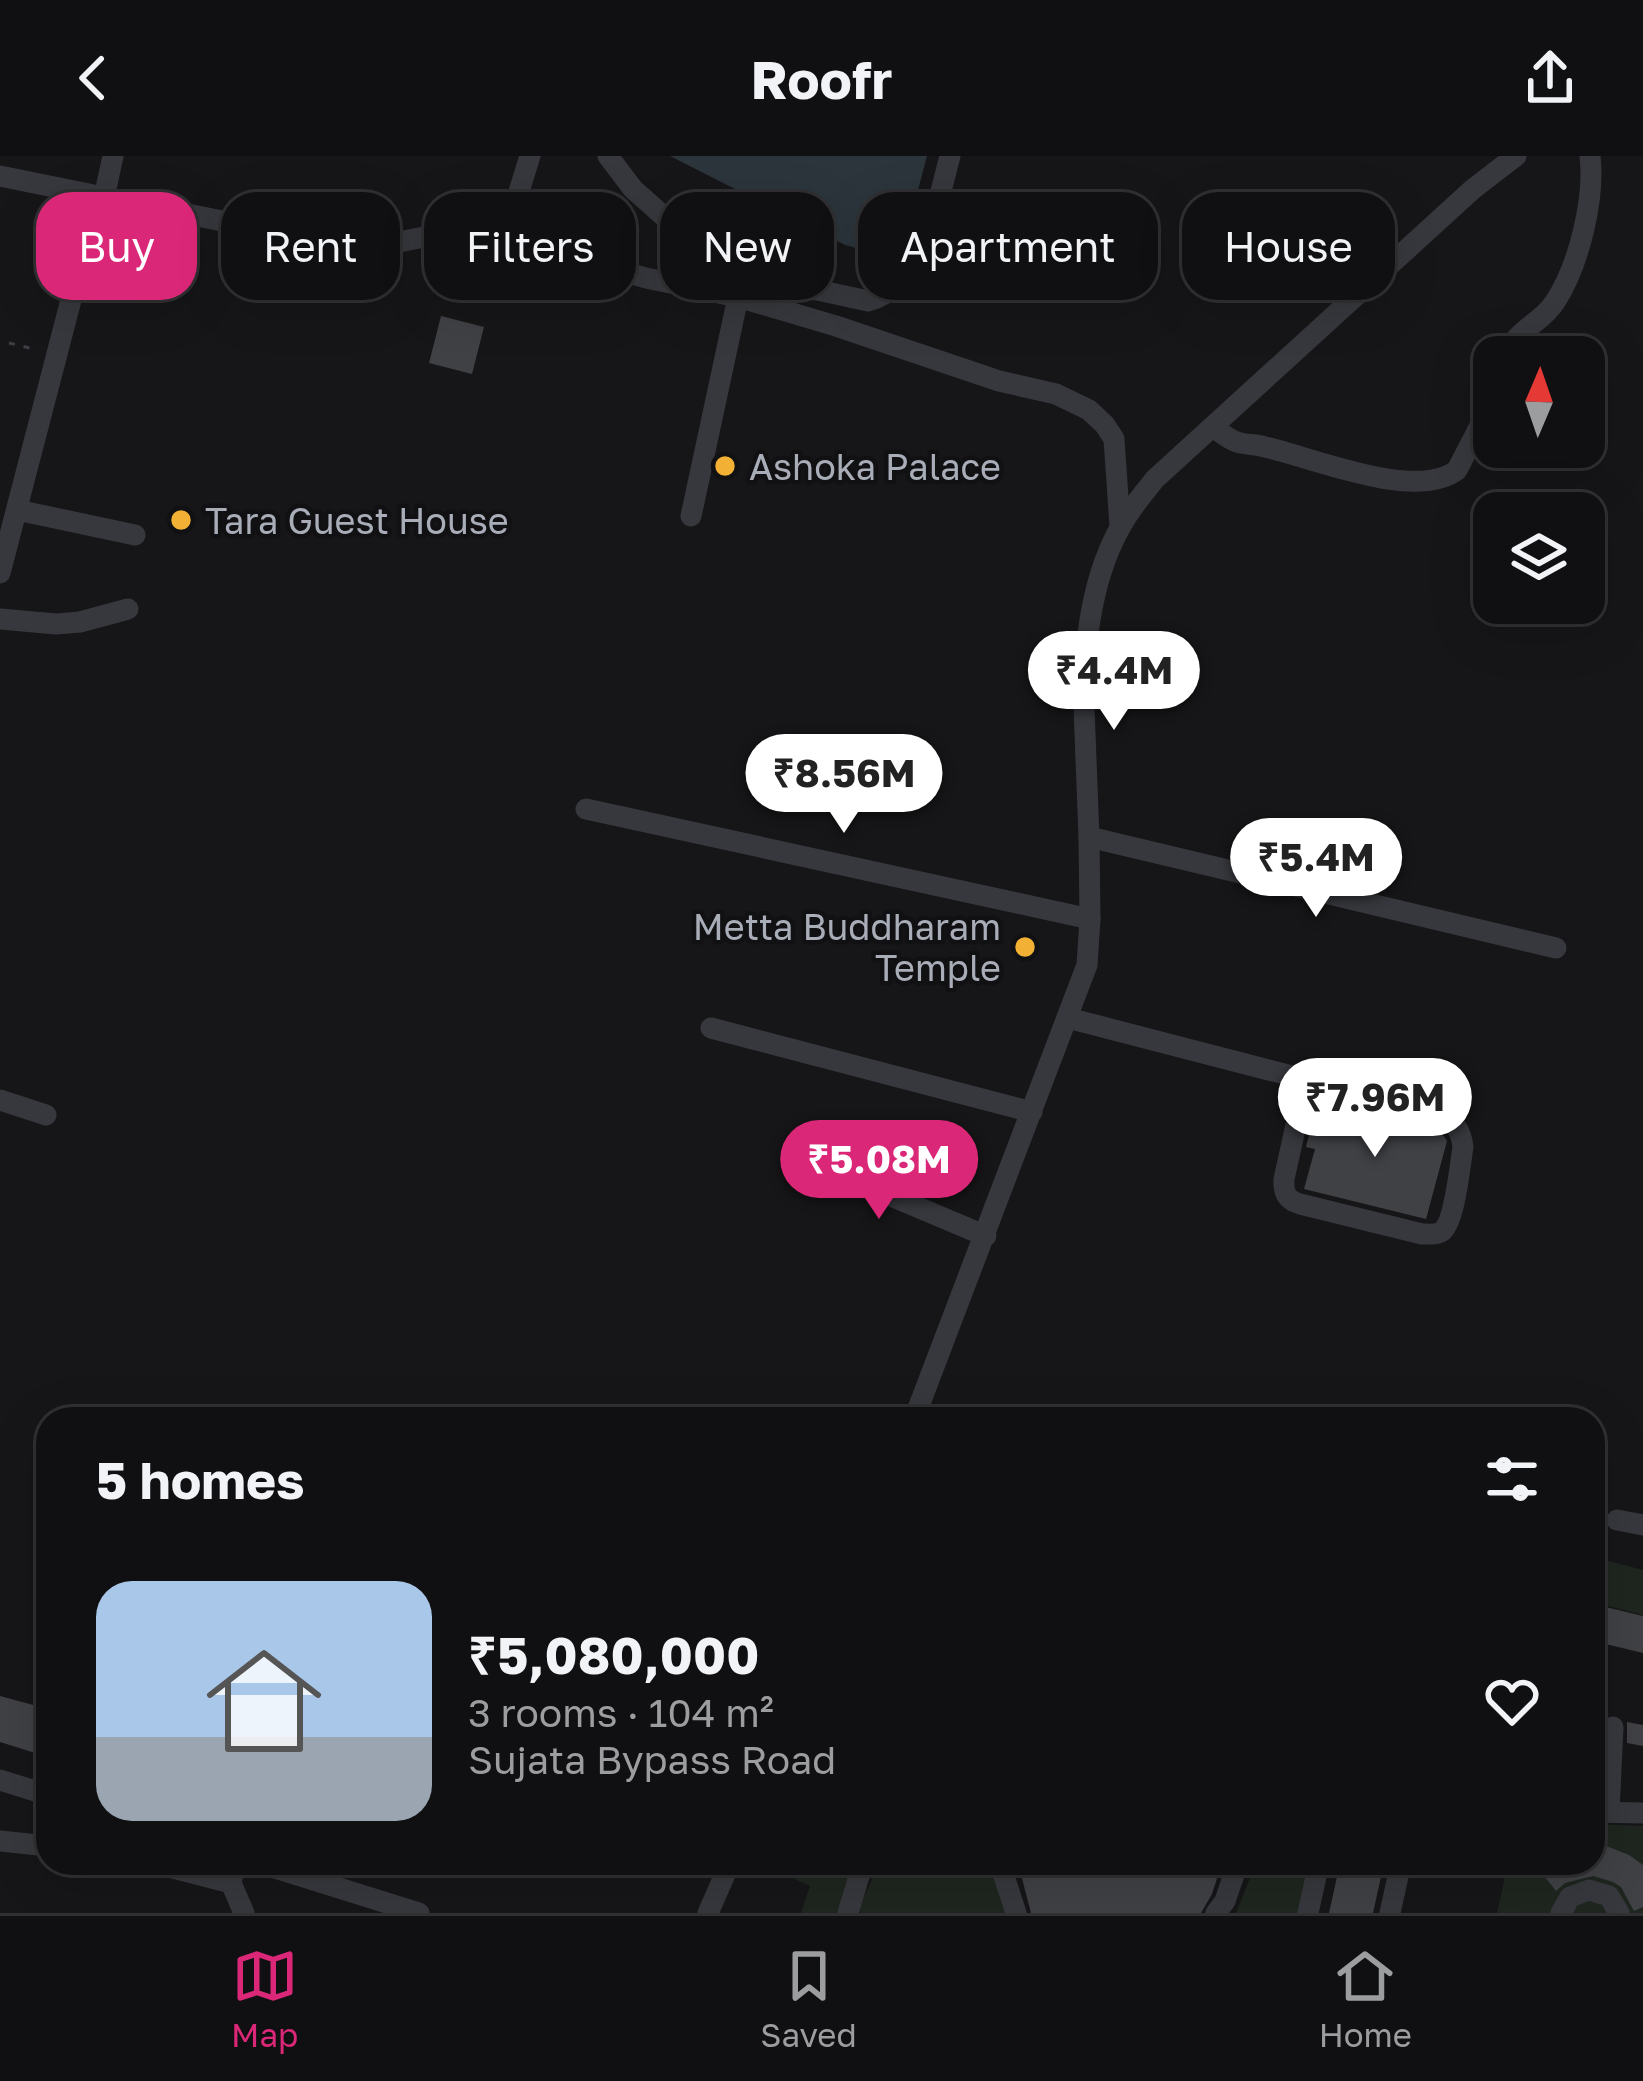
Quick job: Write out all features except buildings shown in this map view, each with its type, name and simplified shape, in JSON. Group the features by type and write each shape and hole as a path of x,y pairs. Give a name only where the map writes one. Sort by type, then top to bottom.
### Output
{"street":[{"path":"105,192 113,156"},
{"path":"519,192 530,156"},
{"path":"608,156 660,212"},
{"path":"834,294 868,301 884,297 895,284 910,279 927,246 950,156"},
{"path":"919,1407 1087,965 1089,837 1083,682 1096,590 1120,526 1155,479 1226,435 1473,190 1516,156"},
{"path":"1517,336 1554,304 1574,259 1590,194 1590,156"},
{"path":"0,176 79,192"},
{"path":"197,216 331,249 369,248 424,237"},
{"path":"0,572 73,300"},
{"path":"691,516 737,300"},
{"path":"748,300 999,381 1056,394 1089,410 1114,439 1120,526"},
{"path":"1226,435 1408,481 1449,476 1473,439"},
{"path":"16,509 135,535"},
{"path":"0,619 56,624 128,609"},
{"path":"586,809 1090,919"},
{"path":"1089,837 1556,948"},
{"path":"1068,1018 1439,1114 1451,1120 1463,1147 1445,1229 1422,1234 1289,1199 1284,1179 1306,1080"},
{"path":"712,1028 1032,1112"},
{"path":"0,1100 46,1114"},
{"path":"794,1155 986,1236"},
{"path":"1617,1520 1643,1526"},
{"path":"1605,1784 1613,1727"},
{"path":"0,1780 36,1792"},
{"path":"1605,1812 1643,1813"},
{"path":"0,1841 36,1845"},
{"path":"234,1875 244,1913"},
{"path":"298,1875 419,1913"},
{"path":"708,1913 725,1875"},
{"path":"848,1913 859,1875"},
{"path":"1004,1875 1016,1913"},
{"path":"1216,1913 1234,1875"},
{"path":"1308,1913 1316,1875"},
{"path":"1390,1913 1398,1875"},
{"path":"1561,1913 1570,1897 1589,1890 1609,1896 1619,1913"}],"path":[{"path":"8,343 57,355"}],"shaded area":[{"path":"670,156 927,156 917,192 858,192 858,248 834,239 834,192 741,192"},
{"path":"1605,1560 1643,1570 1643,1615 1605,1605"},
{"path":"1605,1824 1643,1826 1643,1913 1497,1913 1505,1875 1605,1875"},
{"path":"786,1875 852,1875 837,1913 801,1913 810,1886"},
{"path":"874,1875 999,1875 1008,1913 861,1913"},
{"path":"1251,1875 1308,1875 1300,1913 1236,1913"}],"place":[{"name":"Ashoka Palace","path":"725,466"},
{"name":"Tara Guest House","path":"181,520"},
{"name":"Metta Buddharam Temple","path":"1025,947"}]}
